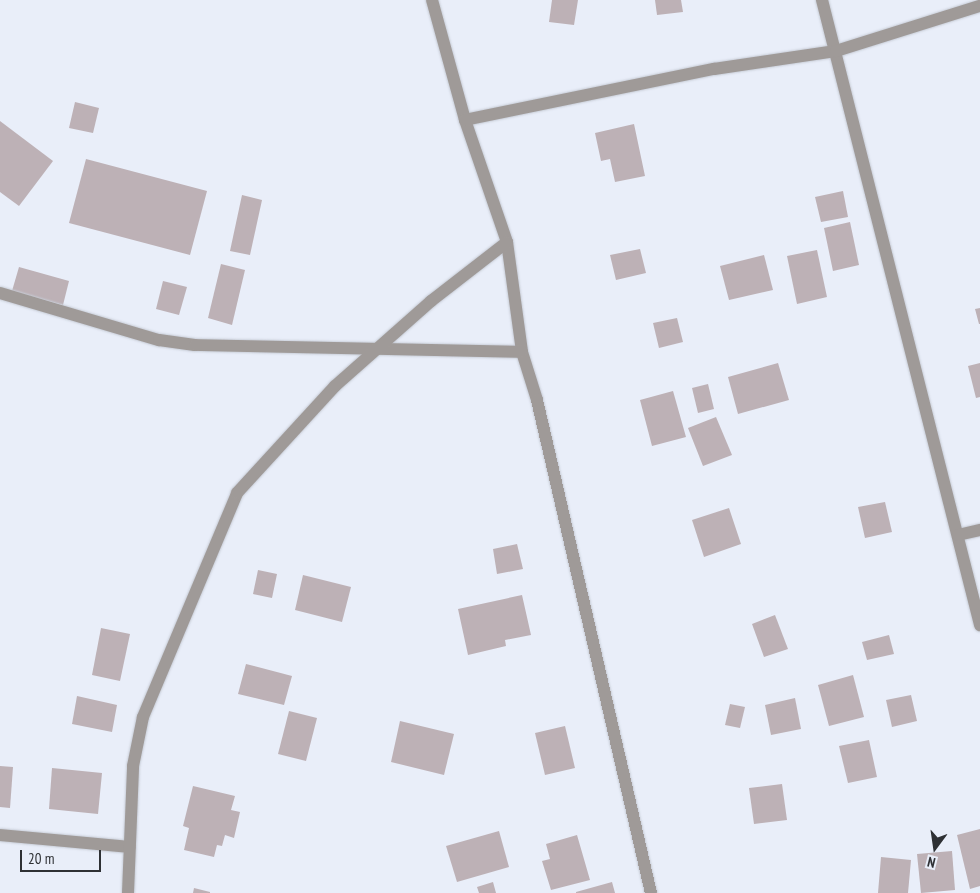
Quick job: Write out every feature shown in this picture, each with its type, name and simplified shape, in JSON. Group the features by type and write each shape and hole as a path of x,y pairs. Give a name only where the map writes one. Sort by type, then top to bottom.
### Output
{"street":[{"path":"432,0 465,120 507,242 522,352 537,400 651,893"},
{"path":"822,0 980,625"},
{"path":"465,120 714,69 836,51 980,6"},
{"path":"128,893 133,766 143,718 237,493 335,386 431,301 507,242"},
{"path":"0,293 159,340 186,344 378,347 441,352 522,352"},
{"path":"958,535 980,530"},
{"path":"0,836 129,847"}],"building":[{"path":"552,0 578,0 574,25 549,22"},
{"path":"655,0 681,0 683,12 657,15"},
{"path":"75,102 99,108 93,133 69,128"},
{"path":"0,121 53,161 19,206 0,192"},
{"path":"634,124 645,176 615,182 610,159 601,161 595,133"},
{"path":"86,159 207,191 190,255 69,223"},
{"path":"843,191 848,217 821,222 815,197"},
{"path":"242,195 262,200 250,255 230,251"},
{"path":"850,222 859,265 833,271 824,228"},
{"path":"640,249 646,273 616,280 610,255"},
{"path":"817,250 827,297 797,304 787,256"},
{"path":"764,255 773,290 729,300 720,266"},
{"path":"221,264 245,270 232,325 208,318"},
{"path":"19,267 69,281 63,305 12,291"},
{"path":"163,281 187,287 179,315 156,309"},
{"path":"980,308 980,324 979,324 975,309"},
{"path":"677,318 683,342 659,348 653,323"},
{"path":"778,363 789,400 738,414 728,377"},
{"path":"980,363 980,397 976,398 968,366"},
{"path":"708,384 714,409 698,413 692,388"},
{"path":"673,391 686,437 652,446 640,400"},
{"path":"716,417 732,455 703,466 688,428"},
{"path":"885,502 892,532 865,538 858,507"},
{"path":"729,508 741,544 704,557 692,520"},
{"path":"517,544 523,569 497,574 493,549"},
{"path":"258,570 277,574 272,598 253,594"},
{"path":"303,575 351,587 342,622 295,610"},
{"path":"522,595 531,635 505,640 506,646 468,655 458,609"},
{"path":"775,615 788,649 764,657 752,624"},
{"path":"101,628 130,634 120,681 92,675"},
{"path":"889,635 894,654 867,660 862,642"},
{"path":"246,664 292,676 284,705 238,694"},
{"path":"853,675 864,717 829,726 818,685"},
{"path":"911,695 917,721 892,727 886,700"},
{"path":"77,696 117,705 112,732 72,724"},
{"path":"795,698 801,729 771,735 765,705"},
{"path":"730,704 745,707 740,728 725,725"},
{"path":"289,711 317,718 306,761 278,754"},
{"path":"400,721 454,734 444,775 391,762"},
{"path":"565,726 575,768 545,775 535,733"},
{"path":"869,740 877,777 848,783 839,746"},
{"path":"0,766 13,767 10,808 0,807"},
{"path":"52,768 102,773 98,814 49,809"},
{"path":"782,784 787,820 754,824 749,788"},
{"path":"193,786 235,796 231,810 240,812 234,838 225,835 222,846 217,845 214,857 184,850 189,828 183,826"},
{"path":"980,829 980,886 970,889 957,835"},
{"path":"499,831 509,867 457,882 446,846"},
{"path":"577,835 590,880 551,890 542,861 550,859 546,844"},
{"path":"952,851 955,890 921,893 917,854"},
{"path":"881,857 911,860 908,893 878,893"},
{"path":"493,882 496,893 479,893 477,887"},
{"path":"612,882 615,893 576,893 576,892"},
{"path":"194,888 210,892 210,893 193,893"}]}
